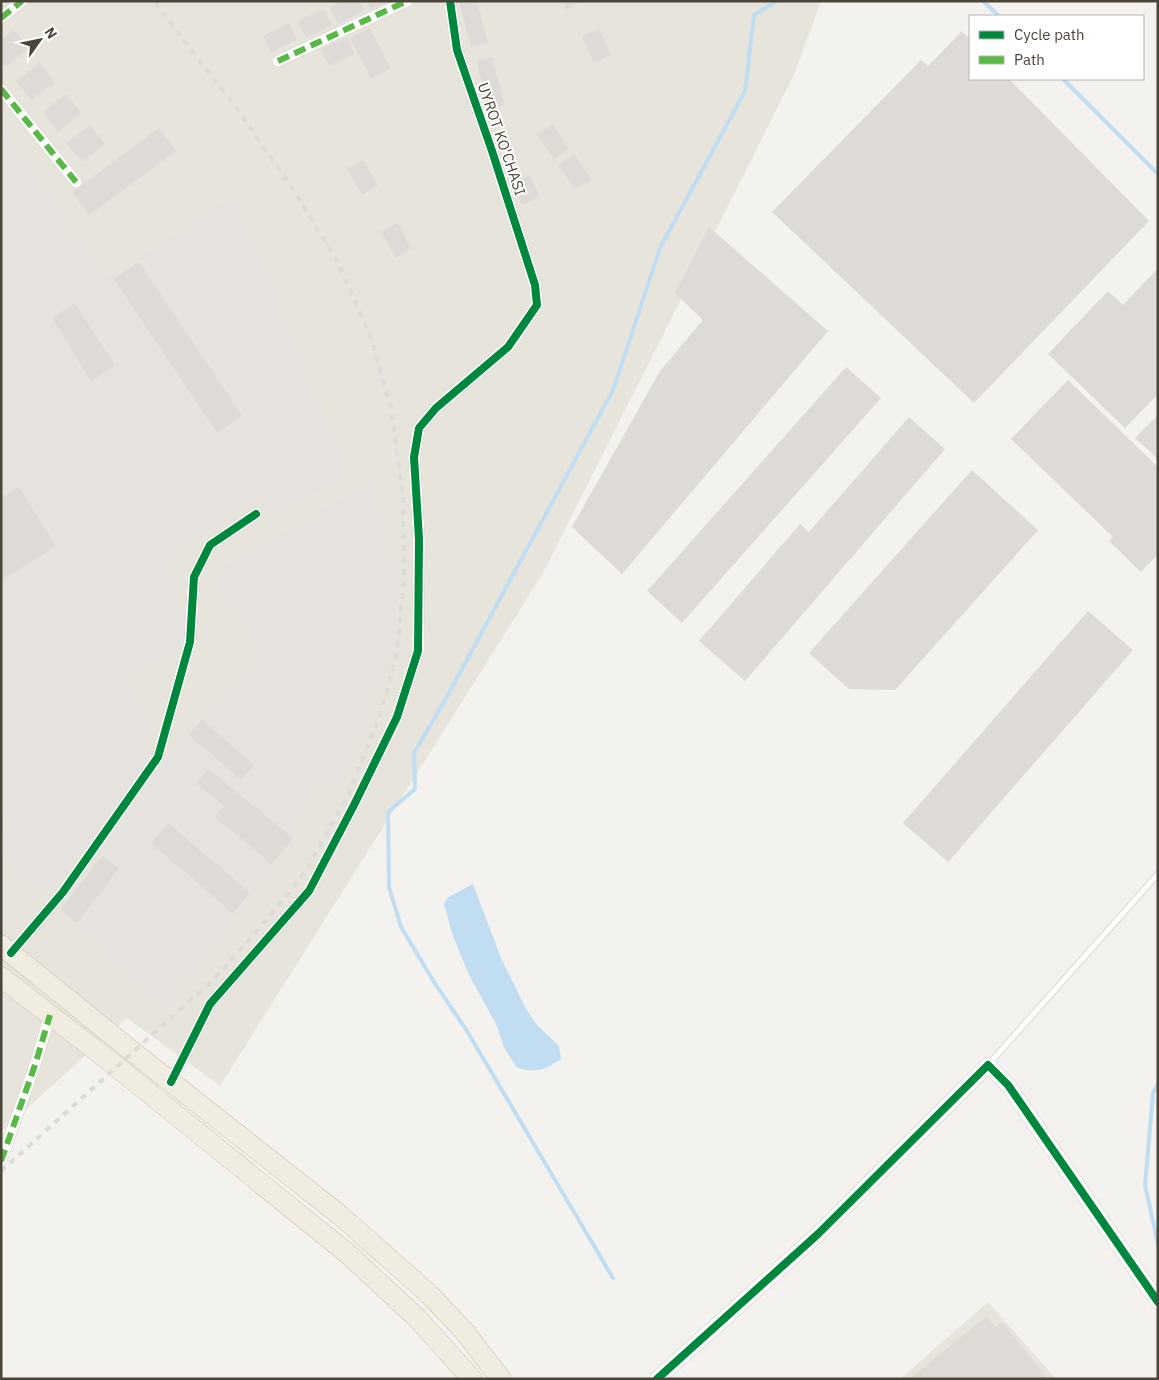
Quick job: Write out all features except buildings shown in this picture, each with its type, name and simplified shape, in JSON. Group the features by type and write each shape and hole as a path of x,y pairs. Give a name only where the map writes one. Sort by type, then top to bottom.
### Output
{"highway":[{"path":"6,949 341,1216 430,1295 464,1331 501,1379"},
{"path":"1,977 348,1254 417,1318 472,1379"}],"street":[{"path":"1,18 22,1"},
{"path":"278,61 407,1"},
{"name":"UYROT KO'CHASI","path":"171,1082 210,1004 308,892 354,806 397,717 418,651 419,539 414,457 419,428 436,408 508,347 537,305 535,285 492,150 457,50 450,1"},
{"path":"1,89 76,182"},
{"path":"6,949 63,892 158,757 190,642 194,577 210,545 256,514"},
{"path":"1,1161 50,1015"},
{"path":"657,1379 818,1234 988,1065 1008,1085 1158,1302"}],"lane":[{"path":"988,1065 1158,874"}],"shaded area":[{"path":"1,1 821,1 794,75 543,573 220,1086 127,1018 1,1132"},
{"path":"1,126 108,278 232,197 300,349 303,372 331,421 345,474 273,519 256,496 166,559 188,597 184,642 139,668 143,677 131,687 152,729 144,734 152,744 136,777 68,880 59,878 42,895 1,856 1,830 9,824 1,813"},
{"path":"377,478 385,562 401,559 394,637 385,679 337,797 314,774 292,844 166,1013 106,957 110,952 60,910 102,856 180,740 262,653 208,576"},
{"path":"988,1302 1056,1379 900,1379"}],"water":[{"path":"473,884 501,958 525,1007 536,1024 559,1046 561,1059 540,1070 516,1067 504,1047 496,1024 469,975 453,936 444,904 447,898"}],"waterway":[{"path":"613,1278 467,1031 434,982 401,927 389,887 388,812 415,789 414,753 449,693 613,390 660,248 745,91 754,15 776,1"},
{"path":"983,1 998,15"},
{"path":"1064,80 1158,174"},
{"path":"1158,1084 1153,1093 1145,1185 1158,1244"}],"railway":[{"path":"1,1171 212,981 257,931 306,871 348,795 380,715 396,659 404,579 403,498 391,408 370,335 336,259 292,188 240,113 154,1"}],"marked path":[{"path":"1,18 22,1"},
{"path":"278,61 407,1"},
{"path":"1,89 76,182"},
{"path":"1,1161 35,1065 50,1015"}],"cycle path":[{"path":"171,1082 210,1004 309,891 397,717 418,651 419,539 414,457 419,428 436,408 508,347 537,305 535,285 457,50 450,1"},
{"path":"11,953 63,892 158,757 190,642 194,577 210,545 256,514"},
{"path":"657,1379 818,1234 988,1065 1008,1085 1158,1302"}]}
